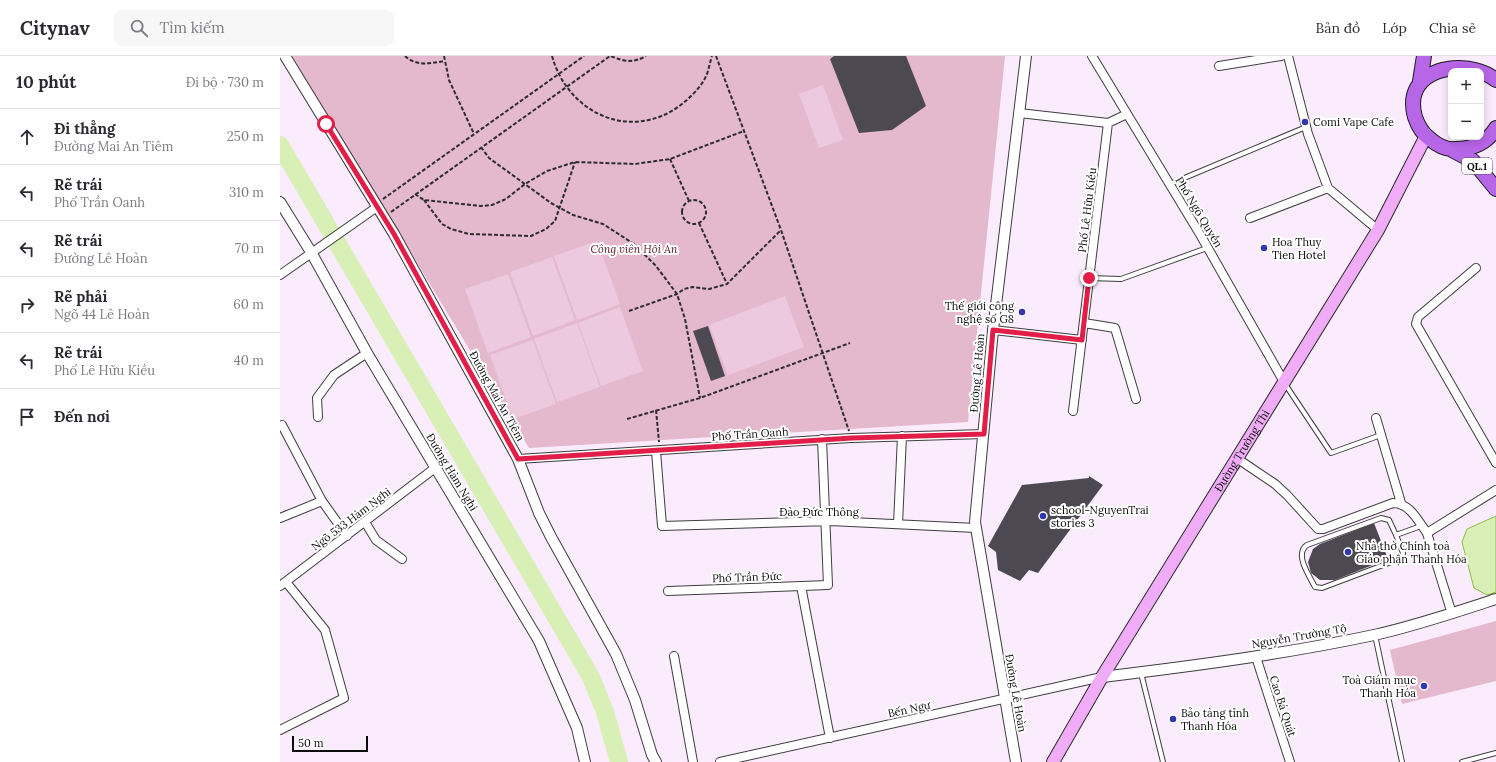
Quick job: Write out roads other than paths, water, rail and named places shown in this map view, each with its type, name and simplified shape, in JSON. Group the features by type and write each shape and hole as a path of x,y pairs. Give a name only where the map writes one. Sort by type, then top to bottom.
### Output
{"highway":[{"path":"1424,56 1420,81 1414,95 1413,110 1417,124 1426,136 1438,145 1452,150 1467,149 1481,144 1496,128"},
{"path":"1476,56 1496,80"},
{"path":"1420,81 1430,70 1442,63 1450,61 1457,60 1472,62 1485,68"},
{"name":"QL.1","path":"1452,150 1473,161 1496,189"}],"main road":[{"name":"Đường Trường Thi","path":"1053,762 1102,677 1378,230 1426,136"}],"street":[{"name":"Đường Mai An Tiêm","path":"285,56 377,206 518,459 539,513 548,531 616,654 635,700 652,755 656,762"},
{"name":"Đường Lê Hoàn","path":"1016,762 976,528 993,330 1026,56"},
{"name":"Phố Ngô Quyền","path":"1092,56 1207,248 1284,382"},
{"path":"1219,66 1281,56"},
{"path":"1288,56 1306,127 1328,188 1378,230"},
{"path":"1019,113 1108,123 1127,114"},
{"name":"Phố Lê Hữu Kiều","path":"1073,411 1108,123"},
{"path":"1250,218 1328,188"},
{"name":"Đường Hàm Nghi","path":"280,202 311,252 367,353 539,641 577,728 585,762"},
{"path":"280,275 377,206"},
{"path":"1476,268 1418,317 1416,324 1496,463"},
{"path":"1084,323 1114,328 1136,399"},
{"path":"993,330 1082,340"},
{"path":"318,417 317,398 334,375 367,353"},
{"path":"1376,418 1400,503"},
{"path":"282,425 322,501 347,536"},
{"name":"Phố Trần Oanh","path":"518,459 658,451 822,439 984,434"},
{"path":"898,524 902,436"},
{"path":"822,439 827,521"},
{"name":"Đào Đức Thông","path":"658,451 662,526 827,521 976,528"},
{"path":"1238,459 1282,490 1318,529 1323,529 1393,503 1400,503 1406,506 1426,533 1452,614"},
{"name":"Ngõ 533 Hàm Nghi","path":"283,584 435,468"},
{"path":"1426,533 1496,490"},
{"path":"280,518 322,501"},
{"name":"Phố Trần Đức","path":"668,591 828,585 827,521"},
{"path":"365,522 376,540 402,559"},
{"path":"280,730 344,698 325,630 283,584"},
{"path":"801,586 830,738"},
{"name":"Nguyễn Trường Tộ","path":"1102,677 1256,656 1375,634 1452,614 1496,599"},
{"path":"674,656 693,762"},
{"name":"Cao Bá Quát","path":"1256,656 1290,762"},
{"name":"Bến Ngự","path":"720,762 750,759 830,738 1102,677"}],"lane":[{"path":"1169,184 1306,127"},
{"path":"1089,278 1121,279 1207,248"},
{"path":"1284,382 1331,453 1381,435"},
{"path":"1381,518 1389,520 1396,535 1403,553 1402,558 1322,588 1315,587 1300,555 1302,549 1307,545 1381,518"},
{"path":"1396,535 1421,526"},
{"path":"1375,634 1402,762"},
{"path":"1141,672 1163,762"},
{"path":"1462,762 1496,753"}],"waterway":[{"path":"280,145 591,677 605,712 619,762"}],"place":[{"name":"Comi Vape Cafe","path":"1305,122"},
{"name":"Hoa Thuy Tien Hotel","path":"1264,248"},
{"name":"Thế giới công nghệ số G8","path":"1022,312"},
{"name":"school-NguyenTrai stories 3","path":"1043,516"},
{"name":"Nhà thờ Chính toà Giáo phận Thanh Hóa","path":"1348,552"},
{"name":"Toà Giám mục Thanh Hóa","path":"1424,686"},
{"name":"Bảo tàng tỉnh Thanh Hóa","path":"1173,719"}],"park label":[{"name":"Công viên Hội An","path":"634,249"}]}
